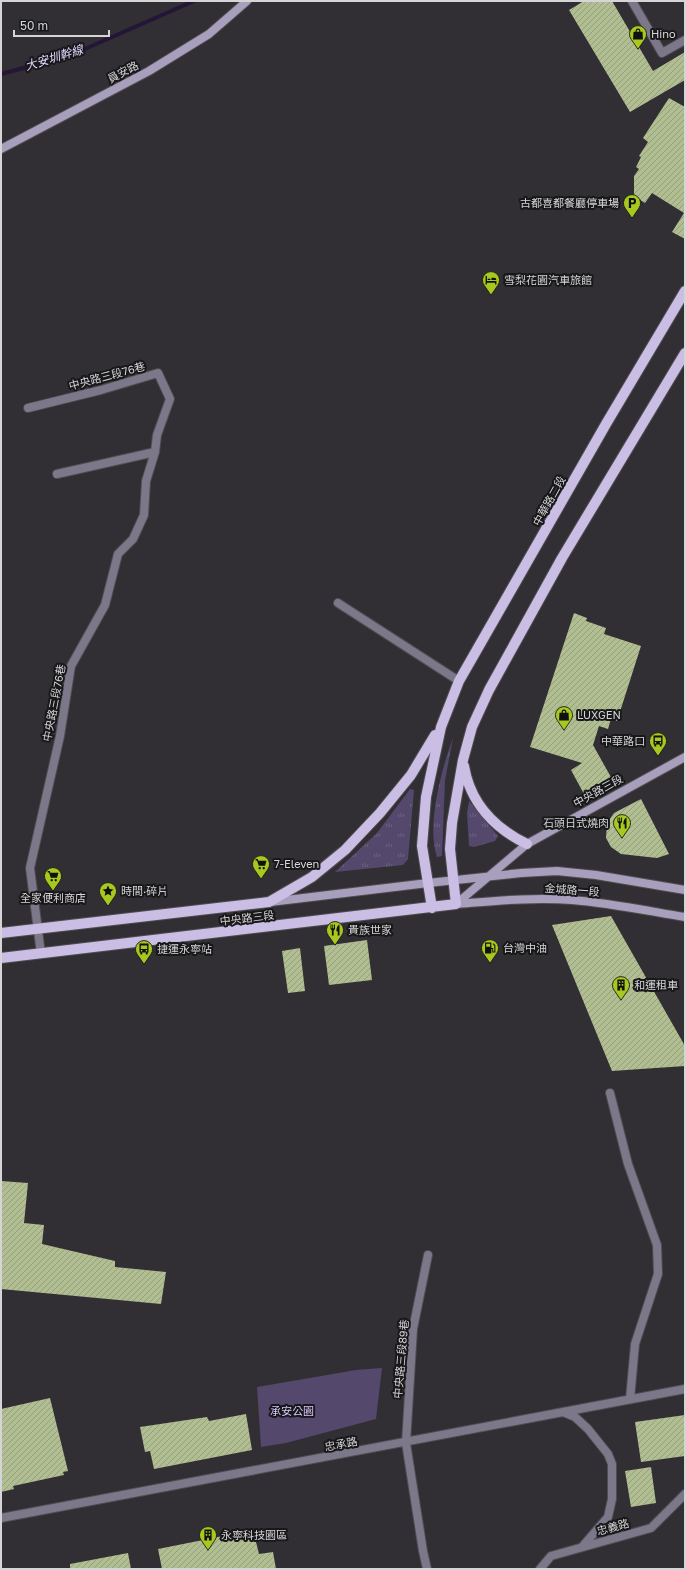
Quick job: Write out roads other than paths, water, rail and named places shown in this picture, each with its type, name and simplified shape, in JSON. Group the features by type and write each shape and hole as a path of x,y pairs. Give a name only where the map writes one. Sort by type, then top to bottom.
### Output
{"main road":[{"name":"員安路","path":"1,149 149,71 209,34 247,1"},
{"name":"中華路二段","path":"441,727 459,681 606,424 685,291"},
{"path":"456,904 452,881 450,849 452,822 463,760 472,727 489,690 562,558 685,353"},
{"path":"432,908 422,851 423,822 432,765 441,727"},
{"path":"269,902 312,877 350,844 380,813 411,775 441,727"},
{"name":"中央路三段","path":"1,958 456,904 526,844 685,757"},
{"path":"463,760 467,782 490,820 508,835 526,844"},
{"name":"金城路一段","path":"486,877 521,873 577,872 685,890"},
{"name":"中央路三段","path":"1,933 486,877"},
{"name":"金城路一段","path":"456,904 511,899 572,900 685,917"}],"street":[{"path":"632,1 662,53 685,40"},
{"name":"中央路三段76巷","path":"28,408 101,390 158,373 170,399 158,435 155,452 146,481 144,515 133,539 118,554 104,604 71,666 60,736 30,868 41,954"},
{"path":"57,474 155,452"},
{"path":"338,603 459,681"},
{"path":"610,1093 628,1164 657,1244 658,1274 635,1344 630,1399"},
{"name":"中央路三段89巷","path":"427,1569 406,1442 414,1329 428,1255"},
{"name":"忠承路","path":"1,1518 685,1389"},
{"path":"563,1412 576,1417 588,1429 608,1454 612,1464 612,1499 608,1517 582,1547"},
{"name":"忠義路","path":"540,1569 551,1556 651,1528 685,1494"}],"waterway":[{"name":"大安圳幹線","path":"1,74 69,56 194,1"}],"place":[{"name":"Hino","path":"638,49"},
{"name":"古都喜都餐廳停車場","path":"632,218"},
{"name":"雪梨花園汽車旅館","path":"491,295"},
{"name":"LUXGEN","path":"564,730"},
{"name":"中華路口","path":"658,756"},
{"name":"石頭日式燒肉","path":"622,838"},
{"name":"7-Eleven","path":"261,879"},
{"name":"全家便利商店","path":"53,891"},
{"name":"時間·碎片","path":"108,906"},
{"name":"貴族世家","path":"335,945"},
{"name":"台灣中油","path":"490,963"},
{"name":"捷運永寧站","path":"144,964"},
{"name":"和運租車","path":"621,1000"},
{"name":"永寧科技園區","path":"208,1550"}],"park label":[{"name":"承安公園","path":"292,1411"}]}
